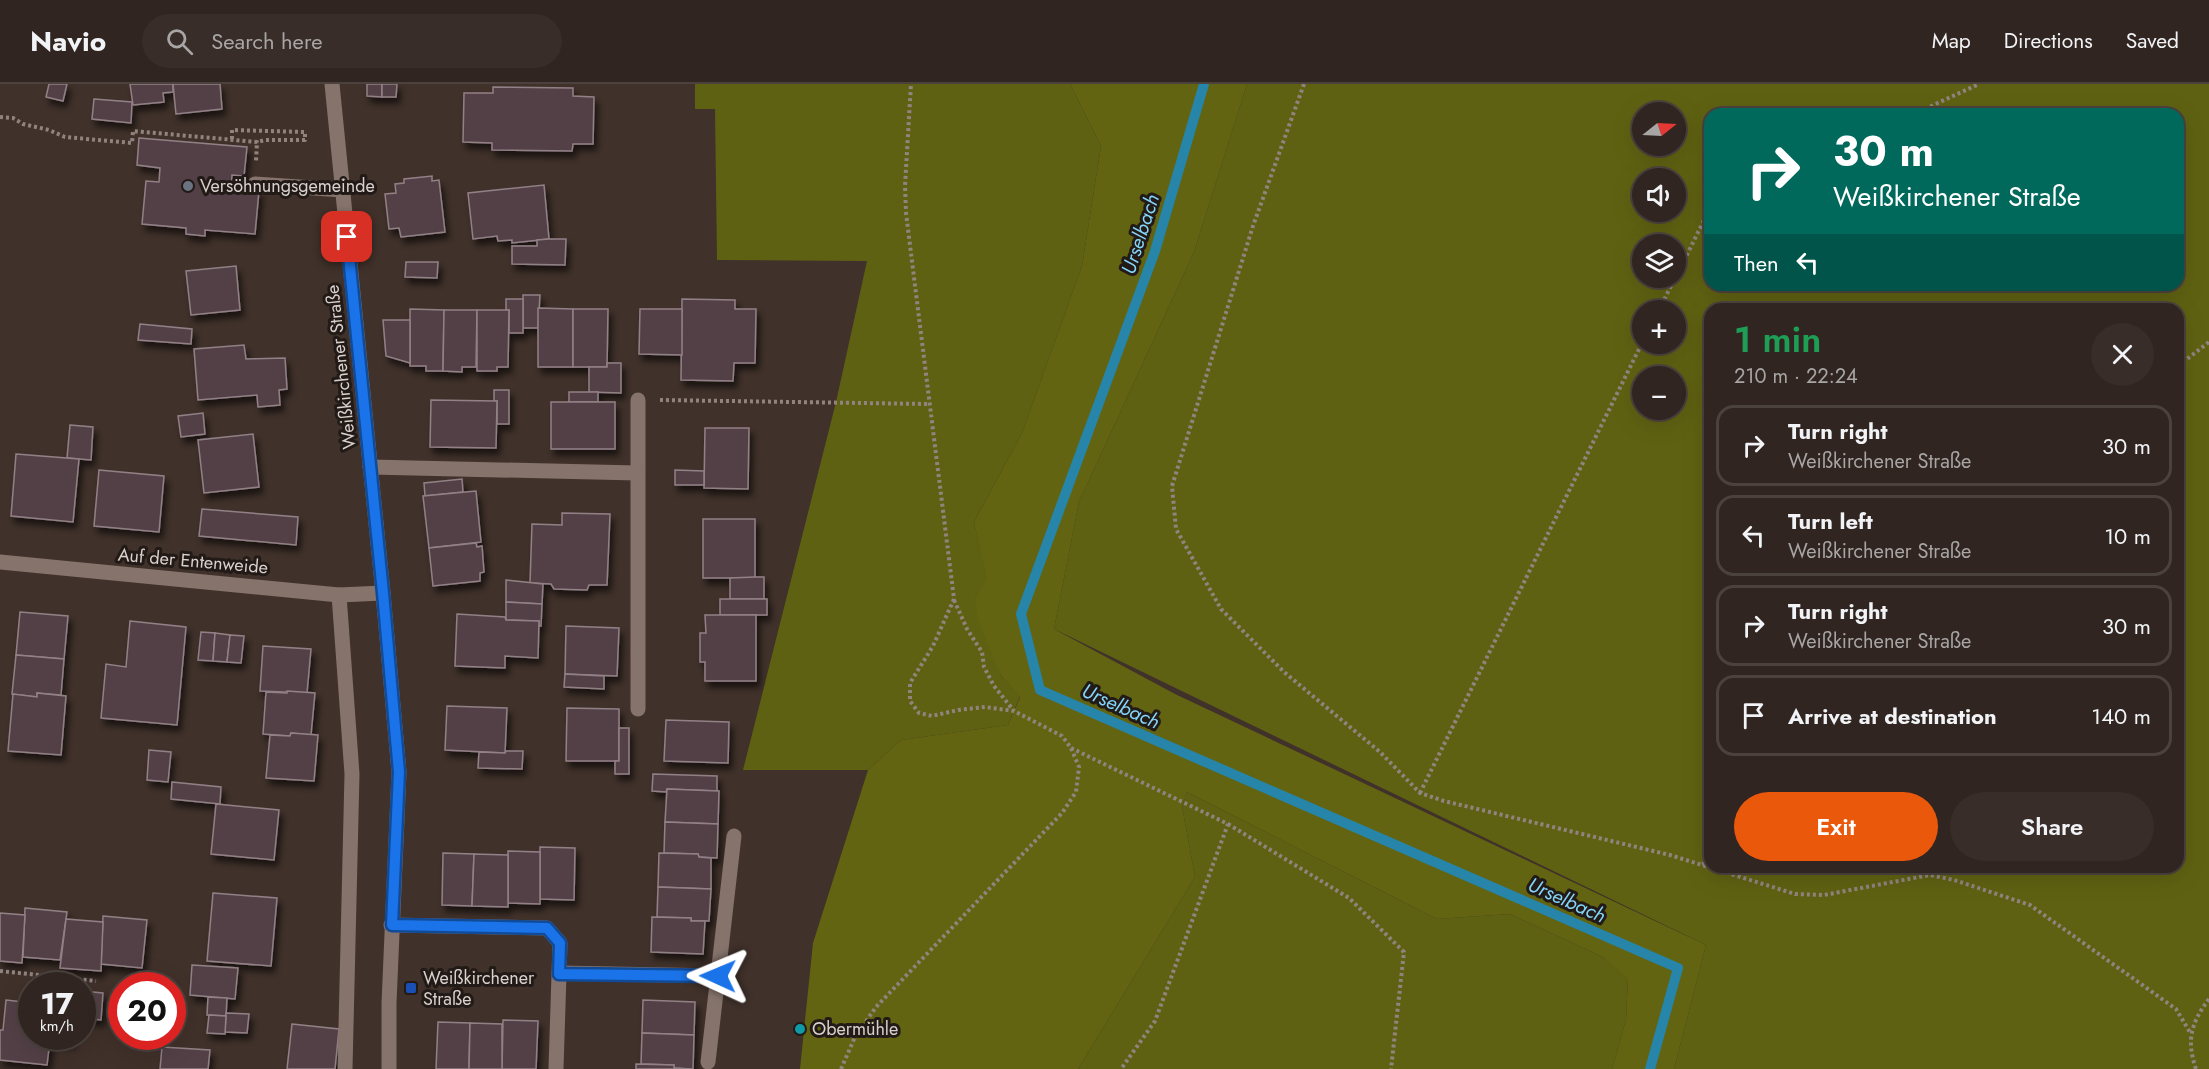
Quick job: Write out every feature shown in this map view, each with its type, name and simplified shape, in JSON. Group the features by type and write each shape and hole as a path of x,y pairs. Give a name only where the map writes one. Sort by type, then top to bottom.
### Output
{"street":[{"name":"Weißkirchener Straße","path":"332,84 399,772 392,925 389,1069"},
{"path":"255,184 343,190"},
{"path":"639,400 637,472 639,709"},
{"name":"Weißkirchener Straße","path":"370,467 637,472"},
{"name":"Auf der Entenweide","path":"0,562 339,595 383,593"},
{"path":"339,595 352,774 345,1069"},
{"path":"708,1062 734,836"},
{"path":"392,925 547,928 560,943 556,1069"},
{"path":"559,974 718,976"}],"path":[{"path":"911,84 905,186 906,213 954,600 967,629 982,652 984,667 994,686 1014,711"},
{"path":"1304,84 1253,226 1172,486 1176,529 1221,609 1284,672 1380,752 1420,793 1444,801 1670,855 1702,865"},
{"path":"1927,108 1979,84"},
{"path":"0,117 13,118 23,124 49,129 65,137 132,143 133,131 232,140 257,142 305,140 305,132 232,130 232,140"},
{"path":"255,184 257,142"},
{"path":"1686,255 1704,220"},
{"path":"2184,361 2209,342"},
{"path":"1420,793 1637,354"},
{"path":"639,400 928,404"},
{"path":"841,1069 855,1037 876,1007 1062,813 1076,792 1079,767 1071,748 1062,736 1014,711 985,707 932,716 919,713 910,701 910,683 933,646 954,600"},
{"path":"1071,748 1228,824 1348,898 1404,952 1391,1069"},
{"path":"1122,1069 1155,1021 1228,824"},
{"path":"1728,873 1795,894 1824,895 1930,874 2030,905 2176,1009 2191,1034"},
{"path":"0,971 18,973"},
{"path":"2196,1069 2192,1057 2191,1034 2198,1015 2209,999"}],"shaded area":[{"path":"695,84 1070,84 1101,146 1082,266 1022,433 974,522 988,579 975,598 1001,676 1020,696 1008,725 901,740 868,770 743,770 836,402 867,261 717,260 715,109 695,109"},
{"path":"1070,84 1247,84 1194,252 1079,502 1054,629 1175,694 1706,945 1674,1069 1612,1069 1626,1020 1628,979 1603,957 1510,914 1437,919 1187,792 1182,806 1195,877 1078,1069 800,1069 813,943 868,770 901,740 1008,725 1020,697 1001,676 978,620 975,598 987,579 974,522 1022,433 1082,266 1101,146"},
{"path":"1247,84 2209,84 2209,1069 1674,1069 1706,945 1054,629 1079,502 1194,252"},
{"path":"1187,792 1437,919 1510,914 1603,957 1628,978 1626,1020 1612,1069 1078,1069 1195,877 1182,806"}],"building":[{"path":"49,84 67,84 63,101 46,97"},
{"path":"130,84 173,84 173,92 163,93 164,102 133,105"},
{"path":"173,84 220,84 222,109 176,114"},
{"path":"367,84 382,84 382,97 367,96"},
{"path":"382,84 397,84 396,97 382,97"},
{"path":"493,87 573,88 573,96 594,97 593,144 573,144 572,151 492,150 492,143 463,142 464,93 493,93"},
{"path":"94,99 132,102 131,123 92,119"},
{"name":"Versöhnungsgemeinde","path":"139,138 247,147 244,176 232,175 231,189 259,191 255,234 205,230 205,236 186,234 186,228 142,224 146,181 159,182 160,168 137,165"},
{"path":"432,176 432,181 439,180 445,232 401,237 399,228 389,229 385,194 396,193 395,184 404,183 404,179"},
{"path":"544,185 549,239 512,243 512,240 498,241 497,236 473,239 468,193"},
{"path":"566,239 565,265 512,264 512,246 537,246 537,240"},
{"path":"406,262 438,262 437,278 405,277"},
{"path":"236,266 240,310 191,315 186,271"},
{"path":"523,295 540,295 538,328 523,328"},
{"path":"506,299 523,299 523,333 509,333 509,310 506,310"},
{"path":"682,299 735,300 735,309 756,309 755,363 734,363 733,381 681,380"},
{"path":"538,308 573,309 573,367 538,367"},
{"path":"410,309 444,310 443,371 426,371 426,366 410,366"},
{"path":"573,309 608,309 607,367 573,367"},
{"path":"640,309 682,309 682,355 639,354"},
{"path":"444,310 477,310 476,367 462,367 462,372 443,371"},
{"path":"477,310 509,310 508,367 497,367 497,371 477,371"},
{"path":"383,320 410,320 410,363 386,356"},
{"path":"140,324 192,329 191,344 138,340"},
{"path":"244,345 246,359 285,358 287,389 279,390 280,405 258,407 257,395 198,400 194,349"},
{"path":"607,363 621,363 621,393 589,392 589,367 607,367"},
{"path":"494,390 509,390 509,424 497,424 497,401 494,401"},
{"path":"569,392 598,392 598,402 569,402"},
{"path":"431,400 497,401 496,448 430,447"},
{"path":"551,402 615,402 615,449 551,449"},
{"path":"203,413 205,434 181,437 178,416"},
{"path":"70,425 93,427 91,460 67,458"},
{"path":"705,428 749,428 748,489 704,488"},
{"path":"253,434 259,487 204,493 198,440"},
{"path":"16,454 79,459 73,522 11,516"},
{"path":"99,470 164,476 159,532 94,526"},
{"path":"675,470 704,471 704,485 675,485"},
{"path":"462,479 463,492 425,496 424,483"},
{"path":"476,491 481,542 429,548 423,496"},
{"path":"202,509 298,517 296,545 199,536"},
{"path":"562,513 610,514 607,585 589,585 587,590 554,589 551,584 530,583 532,524 562,525"},
{"path":"703,519 755,519 755,578 703,578"},
{"path":"476,543 477,547 482,546 484,572 480,573 480,581 433,586 429,548"},
{"path":"764,577 764,599 730,599 730,578"},
{"path":"506,580 543,584 542,604 506,602"},
{"path":"720,599 767,599 767,615 720,615"},
{"path":"506,602 542,604 541,626 539,626 539,621 506,620"},
{"path":"20,612 68,616 64,659 16,655"},
{"path":"457,614 505,617 506,620 539,621 538,658 505,656 505,668 455,666"},
{"path":"705,615 756,615 756,681 705,681 705,662 700,662 700,633 706,633"},
{"path":"130,621 186,627 177,725 101,718 106,664 126,667"},
{"path":"566,626 619,628 617,676 565,674"},
{"path":"201,632 215,633 213,661 198,660"},
{"path":"215,633 230,635 227,662 213,661"},
{"path":"230,635 244,636 241,663 227,662"},
{"path":"263,646 311,649 307,693 260,691"},
{"path":"16,655 64,659 61,695 37,693 37,697 12,694"},
{"path":"565,674 604,676 604,689 564,687"},
{"path":"287,691 315,693 311,735 263,734 266,692 287,693"},
{"path":"37,693 66,696 61,755 8,751 13,694 37,697"},
{"path":"447,706 507,708 505,753 445,750"},
{"path":"567,708 619,709 619,761 566,761"},
{"path":"666,720 729,722 728,763 664,761"},
{"path":"619,728 629,728 629,774 615,774 615,761 619,761"},
{"path":"291,733 318,735 314,781 266,778 270,735 290,736"},
{"path":"149,750 171,752 168,782 147,780"},
{"path":"506,751 523,751 522,769 478,768 479,752 505,753"},
{"path":"653,774 717,776 717,791 667,789 666,792 652,791"},
{"path":"172,782 221,787 220,804 171,799"},
{"path":"667,789 719,791 718,824 665,822"},
{"path":"216,804 279,810 274,860 211,854"},
{"path":"665,822 718,824 717,858 699,857 698,854 664,853"},
{"path":"540,847 575,848 574,900 540,899"},
{"path":"508,851 540,852 540,904 508,903"},
{"path":"443,853 474,854 472,906 442,905"},
{"path":"659,853 698,854 699,857 711,858 711,889 658,887"},
{"path":"474,854 508,855 508,907 472,906"},
{"path":"658,887 711,889 709,921 657,917"},
{"path":"213,893 277,898 271,966 207,961"},
{"path":"25,908 67,912 60,960 23,957"},
{"path":"0,913 25,915 22,963 0,961"},
{"path":"103,916 147,920 142,968 101,964"},
{"path":"652,917 691,918 691,921 705,921 703,954 651,952"},
{"path":"66,919 103,922 101,971 60,968"},
{"path":"192,965 238,968 235,999 190,995"},
{"path":"96,992 103,993 101,1020 96,1019"},
{"path":"208,997 227,998 226,1016 207,1015"},
{"path":"6,1000 18,1001 18,1050 49,1050 47,1065 0,1060 0,1030 3,1030"},
{"path":"643,1000 695,1002 694,1035 642,1033"},
{"path":"226,1013 249,1014 247,1033 225,1032"},
{"path":"209,1015 226,1016 225,1034 207,1033"},
{"path":"503,1020 538,1021 536,1069 502,1069"},
{"path":"438,1022 470,1023 469,1069 436,1069"},
{"path":"470,1023 502,1024 502,1069 469,1069"},
{"path":"292,1024 339,1029 335,1069 287,1069"},
{"path":"642,1033 694,1035 693,1069 674,1068 674,1065 641,1064"},
{"path":"162,1050 210,1050 208,1069 160,1069"},
{"path":"636,1064 674,1065 674,1068 688,1069 636,1069"}],"waterway":[{"name":"Urselbach","path":"1204,84 1155,251 1021,614 1040,690 1678,968 1650,1069"}],"place":[{"name":"Versöhnungsgemeinde","path":"188,186"},
{"name":"Weißkirchener Straße","path":"411,988"},
{"name":"Obermühle","path":"800,1029"}],"route":[{"path":"347,237 399,772 392,925 547,928 560,943 559,974 718,976"}]}
